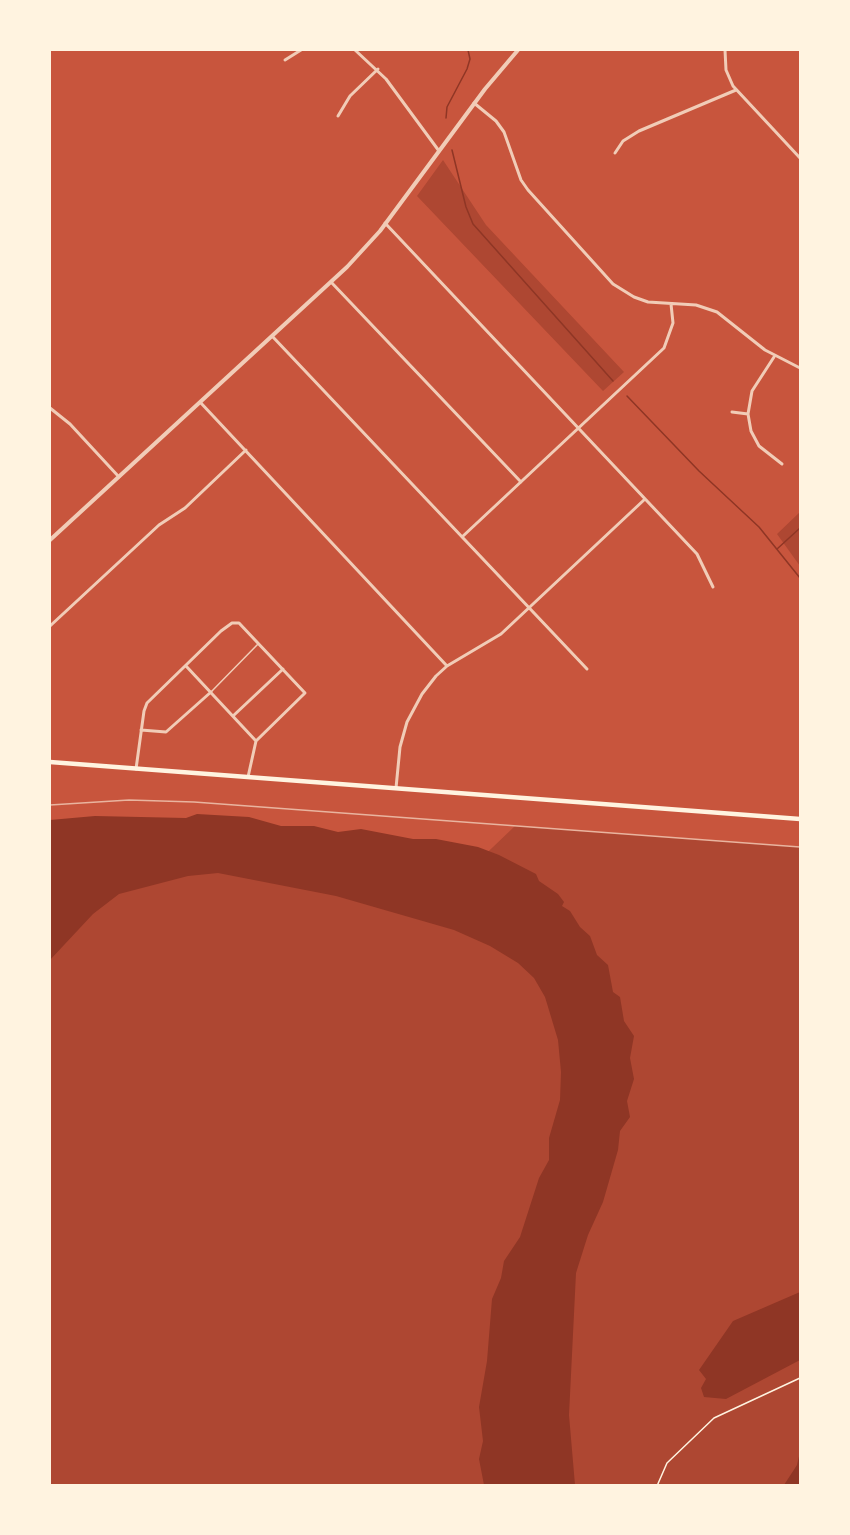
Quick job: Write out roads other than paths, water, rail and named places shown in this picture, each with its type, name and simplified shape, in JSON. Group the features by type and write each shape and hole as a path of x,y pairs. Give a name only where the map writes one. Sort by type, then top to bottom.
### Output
{"main road":[{"path":"50,762 801,819"}],"street":[{"path":"285,60 301,50"},
{"path":"355,50 378,69 439,151"},
{"path":"50,540 332,282 385,223 474,103 518,50"},
{"path":"725,50 726,70 736,90 801,158"},
{"path":"338,116 350,96 378,69"},
{"path":"615,153 623,141 639,131 736,90"},
{"path":"474,103 496,121 504,132 521,180 528,190 613,284 641,300 696,305 717,312 774,357 801,368"},
{"path":"385,223 697,554 713,587"},
{"path":"332,282 521,482"},
{"path":"462,537 663,348 673,323 672,304"},
{"path":"272,336 587,669"},
{"path":"774,357 752,391 748,414 751,431 759,446 782,464"},
{"path":"200,402 447,666"},
{"path":"50,408 70,424 119,477"},
{"path":"732,412 748,414"},
{"path":"50,626 159,525 185,508 246,450"},
{"path":"396,788 400,747 407,722 422,694 447,666 501,634 645,499"},
{"path":"136,769 147,703 221,631 232,623 239,623 305,693 256,741 248,777"},
{"path":"186,666 256,741"},
{"path":"233,716 283,669"},
{"path":"141,730 166,732 211,692"}],"lane":[{"path":"211,692 259,643"}],"waterway":[{"path":"446,118 447,107 467,69 470,59 468,50"},
{"path":"452,150 466,207 473,224 613,381"},
{"path":"627,396 699,471 759,527 800,578"},
{"path":"777,549 800,528"}],"railway":[{"path":"50,805 129,800 194,802 800,847"}]}
